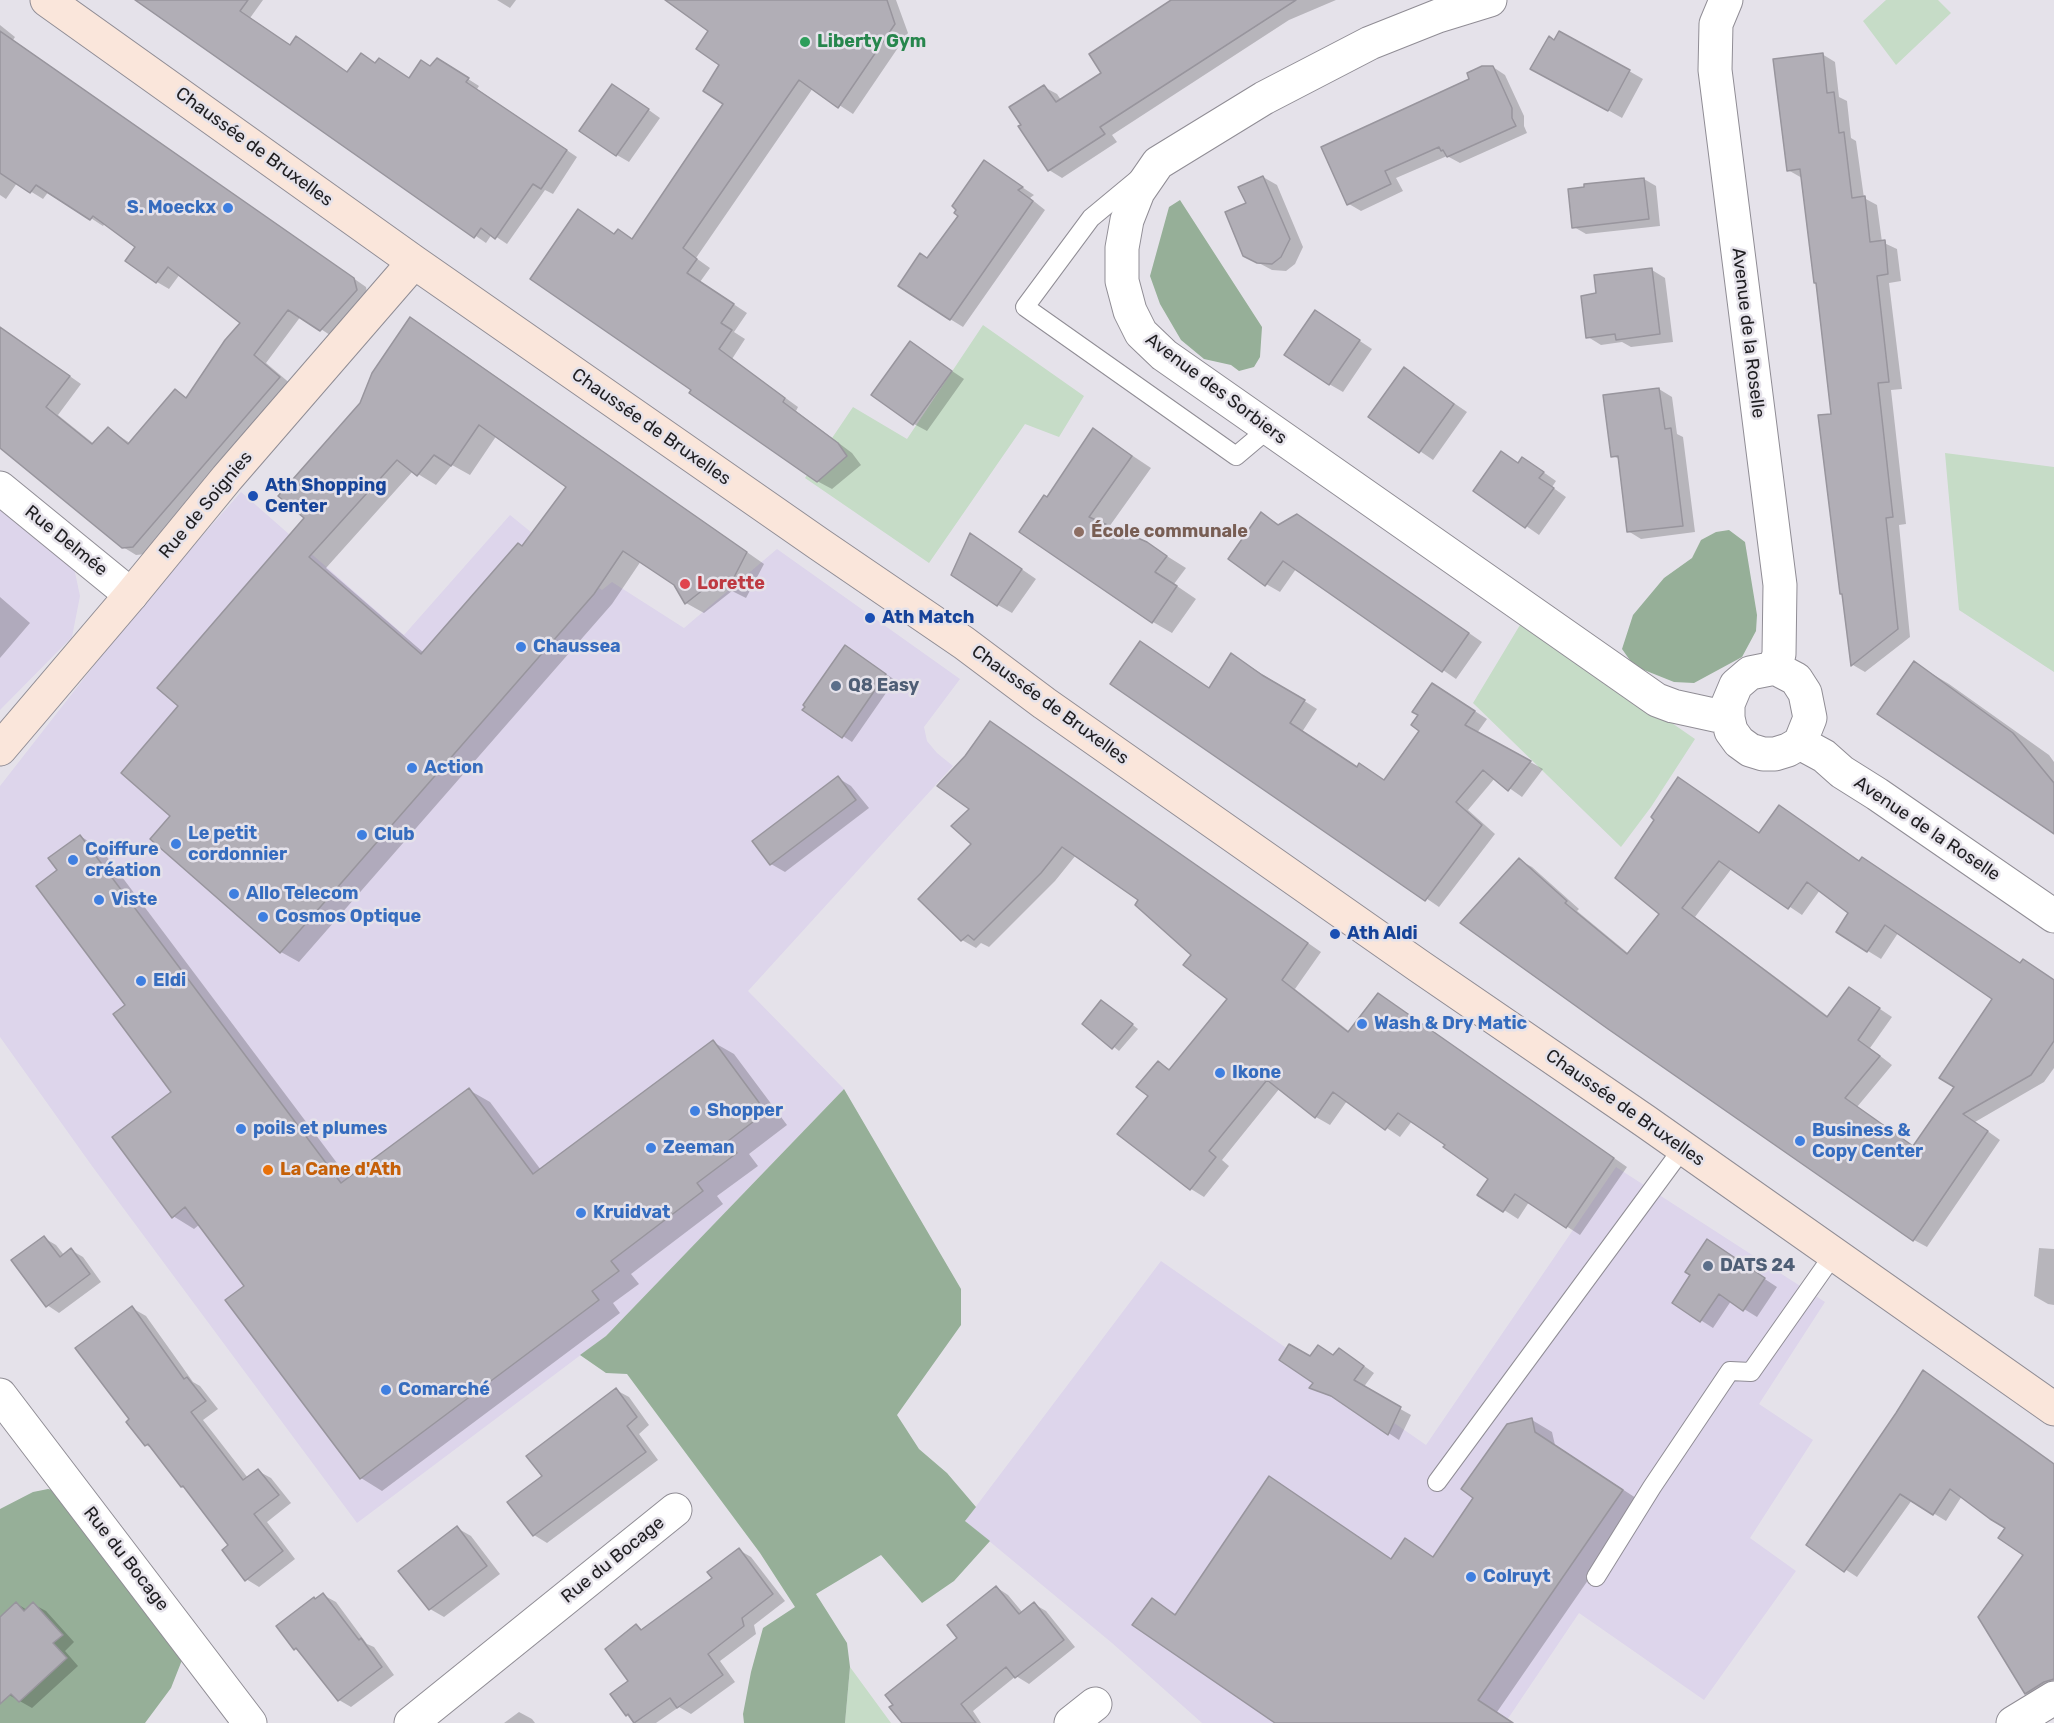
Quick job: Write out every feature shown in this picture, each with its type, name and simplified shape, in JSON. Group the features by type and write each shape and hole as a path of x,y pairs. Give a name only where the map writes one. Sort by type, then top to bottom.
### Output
{"street":[{"name":"Chaussée de Bruxelles","path":"46,0 414,262 954,636 1044,703 2054,1409"},
{"name":"Avenue des Sorbiers","path":"1490,0 1438,16 1370,43 1264,98 1158,163 1138,192 1127,220 1122,248 1122,281 1130,311 1141,333 1164,355 1657,700 1673,706 1728,718"},
{"name":"Avenue de la Roselle","path":"1726,0 1716,24 1715,70 1780,585 1779,654 1775,668"},
{"name":"Rue de Soignies","path":"0,749 227,478 414,262"},
{"name":"Rue Delmée","path":"0,488 131,595"},
{"path":"1775,668 1796,679 1805,693 1810,718 1800,743 1775,754 1763,754 1750,750 1739,742 1731,731 1728,704 1737,685 1750,674 1775,668"},
{"name":"Avenue de la Roselle","path":"1800,743 1824,756 1842,772 2054,916"},
{"name":"Rue du Bocage","path":"0,1395 250,1723"},
{"name":"Rue du Bocage","path":"411,1723 675,1510"},
{"path":"2013,1723 2054,1698"}],"lane":[{"path":"1158,163 1091,218 1025,307 1236,456 1268,429"},
{"path":"1437,1482 1683,1148"},
{"path":"1596,1577 1652,1487 1730,1371 1751,1372 1834,1254"}],"shaded area":[{"path":"241,492 404,635 510,515 602,590 612,582 684,628 777,549 960,679 924,727 927,741 953,766 748,991 844,1089 606,1336 357,1523 92,1166 0,1037 0,786 142,604"},
{"path":"0,502 73,563 80,596 72,637 0,710"},
{"path":"1616,1167 1825,1302 1759,1404 1813,1440 1750,1538 1796,1571 1704,1700 1579,1613 1505,1723 1202,1723 1112,1643 965,1521 1161,1261 1426,1445"}],"green space":[{"path":"1886,0 1938,0 1951,13 1896,65 1863,21"},
{"path":"1180,200 1262,327 1260,357 1254,367 1239,371 1231,365 1204,359 1181,340 1160,304 1150,276 1169,207"},
{"path":"983,325 1084,396 1059,437 1025,424 929,563 805,478 853,407 907,439"},
{"path":"1945,453 2054,467 2054,672 1959,610"},
{"path":"1729,530 1745,542 1757,615 1756,631 1742,657 1694,683 1674,682 1634,666 1622,649 1633,615 1664,578 1692,558 1701,540 1716,532"},
{"path":"1523,620 1695,739 1651,807 1621,847 1473,703"},
{"path":"844,1089 961,1289 961,1325 897,1415 919,1449 947,1473 976,1507 965,1521 990,1541 954,1581 922,1603 881,1555 816,1594 847,1643 850,1667 845,1723 744,1723 743,1714 751,1672 763,1628 795,1607 760,1553 627,1374 606,1373 580,1355 606,1336"},
{"path":"48,1489 76,1495 184,1655 171,1688 145,1723 0,1723 0,1509 33,1492"},
{"path":"850,1667 891,1723 845,1723"}],"building":[{"path":"135,0 248,0 240,11 290,45 296,36 347,72 361,53 375,63 379,58 409,78 421,60 430,66 437,58 469,78 466,82 567,150 541,189 533,184 495,239 481,228 474,238"},
{"path":"665,0 887,0 895,24 838,108 799,80 683,248 697,259 687,273 734,304 721,323 732,330 719,349 785,398 783,402 838,443 847,456 817,482 689,393 691,390 530,279 578,209 614,234 618,229 632,239 723,104 703,91 719,65 696,49 708,31"},
{"path":"1171,0 1296,0 1100,127 1105,134 1048,171 1018,126 1021,125 1009,107 1044,85 1056,102 1101,73 1089,54"},
{"path":"0,31 354,278 357,290 320,331 288,310 254,355 280,377 133,547 122,548 0,448 0,327 70,376 46,407 92,444 108,427 128,444 175,389 186,398 225,340 240,323 168,267 156,283 125,261 135,247 93,216 90,220 36,185 30,193 0,173"},
{"path":"1559,31 1630,70 1608,111 1530,69 1549,36 1554,40"},
{"path":"1823,53 1827,93 1834,92 1839,133 1844,132 1852,198 1865,196 1870,242 1885,240 1888,274 1877,276 1889,382 1878,383 1893,517 1886,518 1898,629 1851,666 1818,415 1831,414 1816,283 1814,283 1800,169 1787,171 1773,59"},
{"path":"1482,66 1493,66 1512,108 1512,118 1516,126 1447,157 1439,147 1385,171 1391,184 1347,205 1321,147 1469,79 1467,73"},
{"path":"612,84 649,109 616,156 579,131"},
{"path":"984,160 1023,187 1018,190 1033,201 950,320 898,286 920,253 927,258 958,216 954,213 956,210 952,206"},
{"path":"1263,176 1290,239 1281,257 1272,264 1257,263 1243,256 1225,212 1246,203 1238,187"},
{"path":"1644,178 1649,219 1572,228 1568,189 1584,187 1584,184"},
{"path":"1652,268 1660,334 1616,340 1615,334 1586,338 1581,296 1596,293 1594,275"},
{"path":"1315,310 1360,340 1329,385 1284,355"},
{"path":"410,317 747,552 728,589 713,582 685,604 674,585 623,551 594,594 280,953 150,839 170,816 121,773 178,706 157,688 304,518 278,496 360,403 372,373","holes":["479,425 566,487 522,546 518,543 421,654 309,557 397,460 417,476 434,455 451,466"]},
{"path":"910,341 952,371 913,425 871,395"},
{"path":"1404,367 1454,404 1419,453 1368,417"},
{"path":"1659,388 1665,429 1671,428 1683,526 1627,532 1618,456 1611,457 1603,395"},
{"path":"1093,428 1132,456 1089,517 1147,542 1167,556 1155,572 1177,586 1152,623 1019,532 1044,495 1047,497"},
{"path":"1501,451 1518,463 1522,457 1544,472 1539,478 1554,488 1525,528 1473,491"},
{"path":"1261,512 1278,525 1297,514 1469,633 1442,672 1283,561 1265,586 1228,559"},
{"path":"970,533 1022,569 997,606 951,575"},
{"path":"1140,641 1209,688 1231,653 1262,675 1305,700 1290,723 1357,767 1359,763 1384,780 1419,731 1411,725 1418,715 1412,712 1432,683 1475,711 1465,725 1531,761 1508,791 1483,770 1456,802 1482,825 1425,901 1110,684"},
{"path":"845,645 886,674 842,738 802,710 805,707 803,705"},
{"path":"1914,661 2013,733 2054,783 2054,834 1877,714"},
{"path":"990,721 1308,943 1282,980 1348,1032 1378,993 1614,1158 1566,1228 1515,1194 1503,1212 1477,1195 1488,1179 1443,1147 1445,1145 1398,1113 1385,1130 1333,1092 1315,1118 1267,1080 1209,1151 1216,1157 1190,1190 1117,1134 1148,1096 1136,1087 1158,1061 1169,1070 1227,999 1183,965 1191,955 1135,905 1138,900 1062,847 1041,873 974,940 968,935 961,941 918,899 971,844 951,826 969,809 937,786 965,756"},
{"path":"838,776 856,800 770,865 752,841"},
{"path":"1678,777 1759,833 1779,805 1859,861 1862,857 2020,963 2023,959 2054,980 2054,1041 2031,1075 1963,1114 1988,1131 1913,1241 1460,923 1519,858 1567,901 1565,903 1627,954 1659,914 1615,878 1654,820 1651,817","holes":["1719,861 1788,909 1807,882 1848,913 1836,932 1867,952 1885,925 1992,999 1939,1078 1954,1087 1913,1146 1845,1098 1880,1056 1858,1040 1880,1008 1849,987 1827,1017 1682,908"]},
{"path":"80,835 341,1183 469,1088 533,1174 713,1040 766,1112 728,1141 737,1153 697,1183 703,1191 611,1261 619,1271 592,1291 599,1300 360,1479 225,1300 244,1286 185,1207 172,1218 112,1137 171,1092 113,1014 125,1005 36,886 57,870 48,858"},
{"path":"1101,1000 1133,1024 1112,1049 1082,1024"},
{"path":"44,1236 60,1257 71,1248 90,1274 46,1307 11,1260"},
{"path":"1707,1239 1765,1278 1743,1311 1719,1294 1700,1322 1672,1303 1690,1275 1685,1272"},
{"path":"132,1306 184,1379 187,1377 206,1401 191,1412 243,1480 258,1469 279,1495 254,1514 283,1551 245,1581 222,1550 228,1545 183,1486 181,1487 148,1444 145,1446 126,1422 129,1419 75,1348"},
{"path":"1289,1344 1310,1356 1318,1345 1333,1355 1339,1348 1364,1366 1354,1380 1401,1407 1388,1435 1331,1396 1309,1388 1313,1383 1279,1360"},
{"path":"1923,1370 2054,1464 2054,1679 2044,1682 2025,1694 1978,1617 2023,1555 1998,1538 2005,1528 1950,1489 1933,1515 1900,1494 1844,1572 1806,1545"},
{"path":"616,1388 637,1417 627,1426 646,1452 533,1536 507,1502 542,1476 526,1456"},
{"path":"1532,1418 1535,1432 1623,1490 1478,1700 1513,1723 1275,1723 1132,1625 1152,1598 1175,1615 1269,1476 1391,1559 1405,1538 1433,1557 1473,1498 1461,1489 1507,1424"},
{"path":"457,1526 487,1566 429,1610 398,1571"},
{"path":"739,1548 773,1594 742,1618 744,1626 708,1654 723,1675 677,1708 670,1698 634,1723 610,1694 628,1681 605,1649 636,1624 641,1630 712,1578 707,1572"},
{"path":"996,1586 1019,1614 1034,1602 1064,1640 1015,1678 1006,1667 961,1704 976,1723 902,1723 889,1707 893,1705 885,1695 957,1638 947,1625"},
{"path":"323,1593 382,1667 338,1701 276,1626 314,1597 315,1599"},
{"path":"16,1602 24,1611 33,1602 63,1635 53,1643 67,1658 19,1702 11,1694 0,1704 0,1617"}],"place":[{"name":"Liberty Gym","path":"805,42"},
{"name":"S. Moeckx","path":"228,208"},
{"name":"Ath Shopping Center","path":"253,496"},
{"name":"École communale","path":"1079,532"},
{"name":"Lorette","path":"685,584"},
{"name":"Ath Match","path":"870,618"},
{"name":"Chaussea","path":"521,647"},
{"name":"Q8 Easy","path":"836,686"},
{"name":"Action","path":"412,768"},
{"name":"Club","path":"362,835"},
{"name":"Le petit cordonnier","path":"176,844"},
{"name":"Coiffure création","path":"73,860"},
{"name":"Allo Telecom","path":"234,894"},
{"name":"Viste","path":"99,900"},
{"name":"Cosmos Optique","path":"263,917"},
{"name":"Ath Aldi","path":"1335,934"},
{"name":"Eldi","path":"141,981"},
{"name":"Wash & Dry Matic","path":"1362,1024"},
{"name":"Ikone","path":"1220,1073"},
{"name":"Shopper","path":"695,1111"},
{"name":"poils et plumes","path":"241,1129"},
{"name":"Business & Copy Center","path":"1800,1141"},
{"name":"Zeeman","path":"651,1148"},
{"name":"La Cane d'Ath","path":"268,1170"},
{"name":"Kruidvat","path":"581,1213"},
{"name":"DATS 24","path":"1708,1266"},
{"name":"Comarché","path":"386,1390"},
{"name":"Colruyt","path":"1471,1577"}]}
